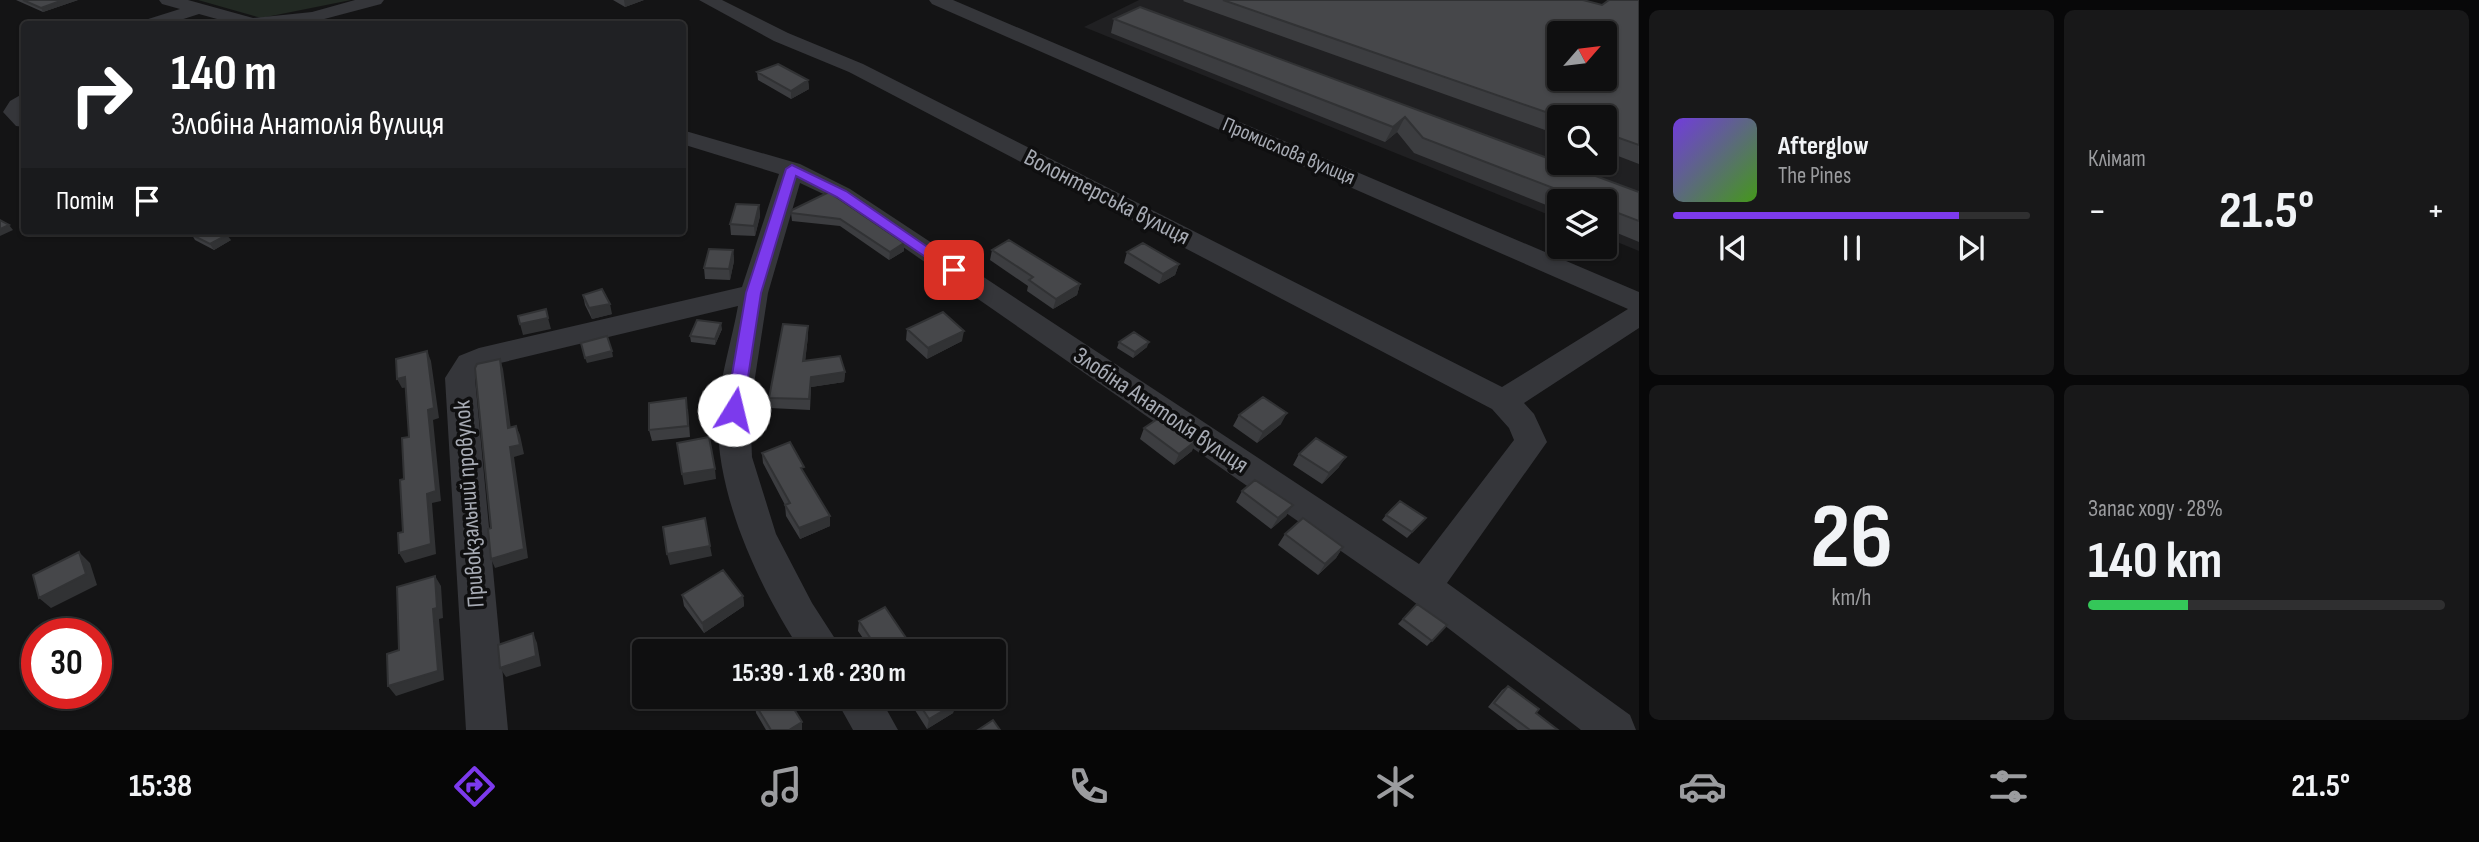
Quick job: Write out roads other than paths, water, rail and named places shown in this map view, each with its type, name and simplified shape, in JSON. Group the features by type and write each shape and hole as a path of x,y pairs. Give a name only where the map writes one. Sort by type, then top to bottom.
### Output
{"street":[{"path":"168,0 241,21"},
{"path":"308,21 374,0"},
{"name":"Волонтерська вулиця","path":"708,0 781,37 856,68 1503,401"},
{"name":"Промислова вулиця","path":"938,0 1639,303"},
{"path":"160,21 197,9"},
{"path":"21,102 14,111 21,118"},
{"name":"Злобіна Анатолія вулиця","path":"686,137 792,169 842,194 1423,587 1615,730"},
{"path":"792,169 754,293 734,410 736,457 759,536 799,615 815,639"},
{"name":"Привокзальний провулок","path":"487,730 460,378 470,363 489,355 754,293"},
{"path":"1423,587 1531,442 1523,422 1503,401 1639,315"},
{"path":"863,709 877,730"}]}
